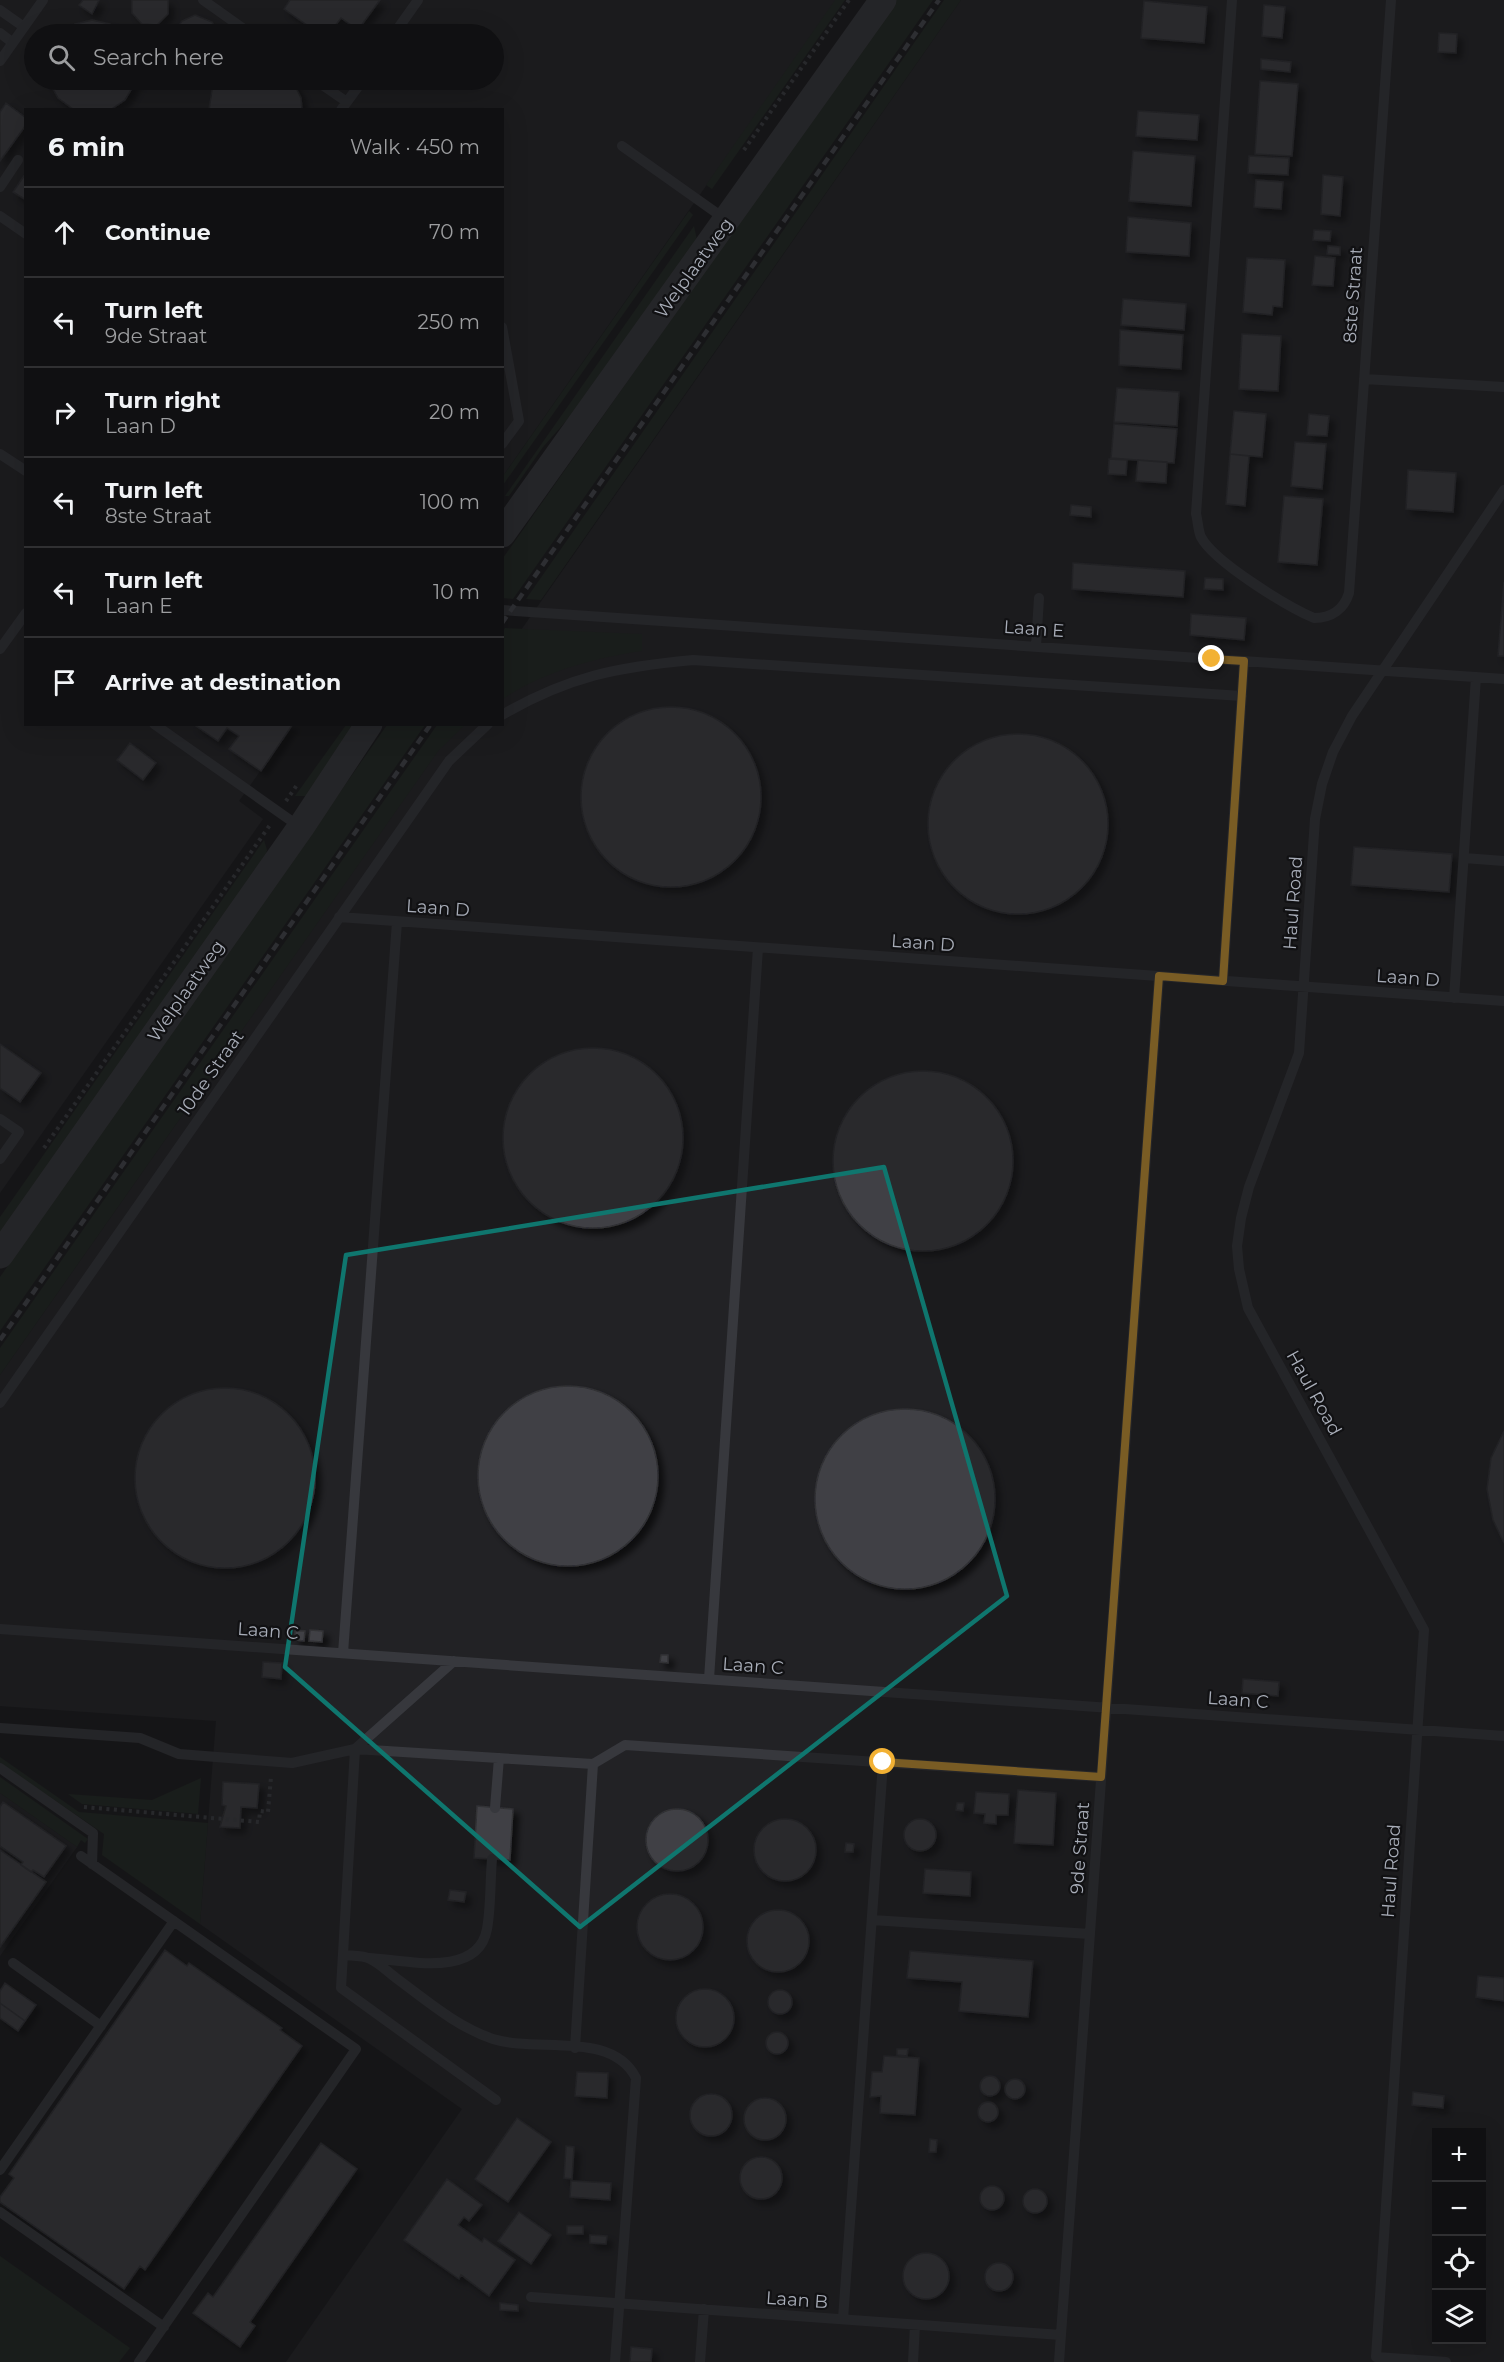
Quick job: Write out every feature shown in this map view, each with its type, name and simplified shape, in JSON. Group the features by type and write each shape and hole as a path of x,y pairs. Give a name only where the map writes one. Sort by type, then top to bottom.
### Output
{"street":[{"name":"Welplaatweg","path":"504,531 728,221 883,0"},
{"name":"Welplaatweg","path":"0,1256 301,827 368,726"}],"lane":[{"path":"26,24 43,0"},
{"path":"203,0 237,24"},
{"path":"401,24 418,0"},
{"name":"8ste Straat","path":"1232,0 1196,514 1200,536 1230,566 1314,618 1333,614 1346,601 1349,592 1391,0"},
{"path":"0,10 24,27 1,57"},
{"path":"0,33 13,43"},
{"path":"326,90 344,106 356,90"},
{"path":"622,146 728,221"},
{"path":"0,187 18,160"},
{"path":"0,216 24,233"},
{"path":"504,338 519,421 504,441"},
{"path":"1364,379 1504,387"},
{"path":"0,454 24,470"},
{"name":"Haul Road","path":"1446,2362 1376,2357 1424,1630 1248,1308 1239,1269 1237,1246 1249,1187 1294,1072 1299,1053 1315,819 1322,784 1333,752 1381,671 1504,490"},
{"path":"1036,646 1039,598"},
{"name":"Laan E","path":"504,610 562,612 1504,679"},
{"path":"0,649 24,616"},
{"path":"15,627 24,634"},
{"path":"504,714 552,688 587,676 630,666 693,660 1242,696"},
{"path":"1223,981 1244,661"},
{"path":"1454,998 1476,677"},
{"path":"157,726 301,827"},
{"name":"10de Straat","path":"0,1403 449,761 486,726"},
{"path":"1464,858 1504,861"},
{"name":"Laan D","path":"339,917 1159,976 1303,990 1504,1001"},
{"path":"344,1653 398,922"},
{"path":"709,1679 758,948"},
{"name":"9de Straat","path":"1059,2362 1159,976"},
{"path":"0,1119 19,1132 0,1159"},
{"name":"Laan C","path":"0,1629 1504,1736"},
{"path":"454,1661 356,1749 341,1988 496,2100"},
{"path":"0,1728 140,1738 179,1754 292,1763 356,1749 593,1764 625,1745 1101,1777"},
{"path":"495,1808 499,1758"},
{"path":"843,2319 883,1762"},
{"path":"575,2048 593,1764"},
{"path":"0,1768 93,1833 92,1864"},
{"path":"81,1856 356,2049 139,2362"},
{"path":"343,1955 445,1963 468,1959 477,1951 487,1930 492,1859"},
{"path":"872,1920 1090,1934"},
{"path":"0,2170 174,1922"},
{"path":"369,1958 469,2029 494,2039 520,2044 598,2049 616,2055 625,2062 636,2078 615,2362"},
{"path":"13,1963 101,2026"},
{"path":"0,2212 164,2327"},
{"name":"Laan B","path":"531,2297 1061,2335"},
{"path":"700,2362 704,2309"},
{"path":"913,2362 915,2325"}],"path":[{"name":"Welplaatweg","path":"42,1150 299,783"},
{"path":"79,1807 259,1822 260,1811 268,1812 272,1761"}],"highlighted area":[{"path":"884,1167 1007,1596 580,1927 285,1667 346,1255"}],"shaded area":[{"path":"0,0 836,0 504,475 504,108 24,108 24,726 292,726 239,801 263,819 0,1193"},
{"path":"835,0 845,0 712,189 706,185"},
{"path":"896,0 933,0 513,599 504,598 504,557"},
{"path":"944,0 961,0 541,600 526,599"},
{"path":"961,0 1504,0 1504,2362 286,2362 462,2109 200,1924 216,1721 0,1706 0,1375 455,726 504,726 504,655"},
{"path":"689,211 693,215 504,484 504,475"},
{"path":"694,226 697,240 600,383 543,447 509,496 505,496"},
{"path":"504,629 642,634 642,651 606,658 552,674 518,689 504,698"},
{"path":"345,726 352,726 308,796 295,796"},
{"path":"386,726 424,726 0,1331 0,1277"},
{"path":"436,726 464,726 439,750 0,1375 0,1348"},
{"path":"264,840 266,855 0,1237 0,1217"},
{"path":"0,1757 79,1812 208,1823 200,1924 102,1855 104,1834 0,1763"},
{"path":"0,1777 88,1839 85,1843 81,1840 77,1847 0,1793"},
{"path":"201,1778 198,1814 82,1804 68,1794 152,1800"},
{"path":"0,1793 77,1847 0,1956"},
{"path":"0,2256 130,2348 119,2362 0,2362"}],"building":[{"path":"83,0 99,0 92,14 79,5"},
{"path":"132,0 168,0 168,14 158,24 142,24 132,13"},
{"path":"290,0 380,0 362,24 350,24 341,18 336,24 306,24 284,9"},
{"path":"1144,1 1207,7 1204,43 1141,38"},
{"path":"1264,5 1285,7 1282,38 1262,36"},
{"path":"195,15 213,24 180,24"},
{"path":"92,20 110,24 75,24"},
{"path":"1439,33 1457,34 1456,53 1438,52"},
{"path":"1261,59 1291,62 1290,72 1261,69"},
{"path":"1260,81 1298,84 1292,156 1255,154"},
{"path":"54,90 131,90 125,100 113,108 72,108 58,98"},
{"path":"212,90 297,90 302,108 209,108"},
{"path":"6,103 24,116 24,128 0,161 0,112"},
{"path":"1138,111 1199,115 1197,140 1136,136"},
{"path":"1133,151 1195,156 1191,206 1129,201"},
{"path":"1249,156 1289,158 1288,175 1248,173"},
{"path":"1323,175 1343,177 1340,216 1321,214"},
{"path":"24,176 24,199 13,192"},
{"path":"1256,180 1283,182 1281,209 1254,207"},
{"path":"1128,217 1191,223 1189,256 1126,252"},
{"path":"1314,230 1331,231 1330,241 1313,240"},
{"path":"1328,246 1340,247 1340,255 1327,254"},
{"path":"1315,256 1335,258 1333,286 1312,285"},
{"path":"1247,258 1285,260 1282,307 1273,306 1272,315 1243,312"},
{"path":"1123,299 1186,304 1184,330 1121,325"},
{"path":"1120,330 1183,335 1181,369 1119,365"},
{"path":"1242,334 1281,336 1278,391 1239,389"},
{"path":"1117,388 1179,392 1177,426 1114,422"},
{"path":"1234,411 1266,414 1262,457 1230,454"},
{"path":"1309,414 1329,416 1327,436 1307,435"},
{"path":"1114,424 1177,429 1174,463 1111,458"},
{"path":"1295,442 1326,444 1322,489 1291,486"},
{"path":"1230,454 1249,456 1245,506 1226,504"},
{"path":"1109,459 1127,460 1126,475 1108,474"},
{"path":"1138,460 1167,462 1166,483 1136,481"},
{"path":"1408,470 1456,473 1453,512 1406,509"},
{"path":"1284,496 1323,499 1317,565 1278,562"},
{"path":"1071,505 1091,507 1091,517 1070,515"},
{"path":"1073,563 1185,571 1183,597 1072,589"},
{"path":"1205,578 1223,579 1223,590 1204,589"},
{"path":"1504,582 1504,656 1498,656"},
{"path":"1191,614 1246,618 1244,640 1190,635"},
{"path":"671,707 689,708 706,714 735,733 754,762 760,779 760,815 754,832 735,861 706,880 689,886 671,887 653,886 636,880 607,861 588,832 582,815 581,797 582,779 588,762 607,733 636,714 653,708"},
{"path":"196,726 292,726 261,771 229,749 239,736 227,728 218,741"},
{"path":"1018,734 1036,735 1053,741 1082,760 1101,789 1107,806 1107,842 1101,859 1082,888 1053,907 1036,913 1018,914 1000,913 983,907 954,888 935,859 929,842 928,824 929,806 935,789 954,760 983,741 1000,735"},
{"path":"130,743 156,763 143,780 117,760"},
{"path":"1354,847 1452,854 1449,892 1351,885"},
{"path":"0,1044 41,1073 20,1102 0,1088"},
{"path":"593,1048 611,1049 628,1055 657,1074 676,1103 682,1120 682,1156 676,1173 657,1202 628,1221 611,1227 593,1228 575,1227 558,1221 529,1202 510,1173 504,1156 503,1138 504,1120 510,1103 529,1074 558,1055 575,1049"},
{"path":"923,1071 941,1072 958,1078 987,1097 1006,1126 1012,1143 1012,1179 1006,1196 987,1225 958,1244 941,1250 923,1251 905,1250 888,1244 859,1225 840,1196 834,1179 833,1161 834,1143 840,1126 859,1097 888,1078 905,1072"},
{"path":"568,1386 586,1387 603,1393 632,1412 651,1441 657,1458 657,1494 651,1511 632,1540 603,1559 586,1565 568,1566 550,1565 533,1559 504,1540 485,1511 479,1494 478,1476 479,1458 485,1441 504,1412 533,1393 550,1387"},
{"path":"225,1388 243,1389 260,1395 289,1414 308,1443 314,1460 314,1496 308,1513 289,1542 260,1561 243,1567 225,1568 207,1567 190,1561 161,1542 142,1513 136,1496 135,1478 136,1460 142,1443 161,1414 190,1395 207,1389"},
{"path":"905,1409 923,1410 940,1416 969,1435 988,1464 994,1481 994,1517 988,1534 969,1563 940,1582 923,1588 905,1589 887,1588 870,1582 841,1563 822,1534 816,1517 815,1499 816,1481 822,1464 841,1435 870,1416 887,1410"},
{"path":"1504,1431 1504,1543 1493,1520 1487,1489 1491,1458"},
{"path":"310,1630 323,1631 322,1642 309,1641"},
{"path":"295,1631 305,1631 304,1641 295,1640"},
{"path":"661,1655 668,1655 668,1663 660,1662"},
{"path":"263,1662 282,1663 281,1679 262,1677"},
{"path":"1243,1679 1279,1682 1278,1696 1242,1693"},
{"path":"223,1782 259,1784 257,1808 241,1807 240,1828 220,1827 226,1806 222,1805"},
{"path":"1018,1790 1056,1793 1053,1845 1014,1843"},
{"path":"976,1792 1009,1794 1008,1815 996,1815 996,1824 984,1823 985,1814 974,1813"},
{"path":"3,1802 66,1846 44,1877 21,1865 23,1862 0,1846 0,1807"},
{"path":"957,1803 964,1803 963,1811 956,1810"},
{"path":"477,1806 513,1809 510,1860 474,1858"},
{"path":"677,1809 689,1811 699,1818 706,1828 708,1840 706,1852 699,1862 689,1869 677,1871 665,1869 655,1862 648,1852 646,1840 648,1828 655,1818 665,1811"},
{"path":"785,1819 797,1821 807,1828 814,1838 816,1850 814,1862 807,1872 797,1879 785,1881 773,1879 763,1872 756,1862 754,1850 756,1838 763,1828 773,1821"},
{"path":"920,1819 932,1823 936,1835 932,1847 920,1851 908,1847 904,1835 908,1823"},
{"path":"846,1843 854,1844 853,1852 845,1852"},
{"path":"0,1850 46,1882 0,1947"},
{"path":"925,1869 971,1872 970,1896 923,1893"},
{"path":"450,1890 466,1892 464,1902 448,1900"},
{"path":"670,1894 683,1897 693,1904 700,1914 703,1927 700,1940 693,1950 683,1957 670,1960 657,1957 647,1950 640,1940 637,1927 640,1914 647,1904 657,1897"},
{"path":"778,1910 790,1912 800,1919 807,1929 809,1941 807,1953 800,1963 790,1970 778,1972 766,1970 756,1963 749,1953 747,1941 749,1929 756,1919 766,1912"},
{"path":"165,1950 187,1966 189,1963 282,2028 280,2030 302,2046 145,2270 140,2266 124,2289 0,2202 0,2197 14,2178 9,2174"},
{"path":"910,1951 1033,1961 1028,2017 959,2011 962,1982 907,1978"},
{"path":"1478,1976 1504,1978 1504,2001 1476,1997"},
{"path":"5,1983 36,2005 25,2021 0,2003 0,1991"},
{"path":"705,1989 716,1991 729,2002 734,2018 732,2029 721,2042 705,2047 694,2045 681,2034 676,2018 678,2007 689,1994"},
{"path":"780,1990 788,1994 792,2002 788,2010 780,2014 772,2010 768,2002 772,1994"},
{"path":"0,2003 25,2021 18,2031 0,2018"},
{"path":"773,2032 781,2032 788,2039 788,2047 781,2054 773,2054 766,2047 766,2039"},
{"path":"897,2049 908,2049 907,2056 897,2055"},
{"path":"884,2056 919,2058 915,2115 880,2113 881,2096 870,2097 872,2072 882,2072"},
{"path":"577,2072 608,2073 607,2098 575,2096"},
{"path":"990,2076 997,2079 1000,2086 997,2093 990,2096 983,2093 980,2086 983,2079"},
{"path":"1015,2079 1022,2082 1025,2089 1022,2096 1015,2099 1008,2096 1005,2089 1008,2082"},
{"path":"1413,2092 1444,2096 1443,2108 1412,2105"},
{"path":"711,2094 719,2095 726,2100 731,2107 731,2123 726,2130 719,2135 711,2136 703,2135 696,2130 691,2123 690,2115 691,2107 696,2100 703,2095"},
{"path":"765,2098 773,2099 780,2104 785,2111 785,2127 780,2134 773,2139 765,2140 757,2139 750,2134 745,2127 744,2119 745,2111 750,2104 757,2099"},
{"path":"988,2102 995,2105 998,2112 995,2119 988,2122 981,2119 978,2112 981,2105"},
{"path":"517,2118 551,2142 508,2202 475,2179"},
{"path":"930,2139 937,2140 936,2152 929,2152"},
{"path":"321,2143 357,2169 250,2322 255,2326 240,2347 193,2313 208,2293 213,2297"},
{"path":"566,2146 574,2147 572,2179 564,2178"},
{"path":"761,2157 769,2158 776,2163 781,2170 781,2186 776,2193 769,2198 761,2199 753,2198 746,2193 741,2186 740,2178 741,2170 746,2163 753,2158"},
{"path":"447,2179 482,2205 469,2221 464,2217 458,2225 482,2242 484,2238 515,2260 489,2296 461,2275 459,2279 404,2240"},
{"path":"571,2181 611,2183 610,2200 570,2197"},
{"path":"992,2186 1000,2190 1004,2198 1000,2206 992,2210 984,2206 980,2198 984,2190"},
{"path":"1035,2189 1043,2193 1047,2201 1043,2209 1035,2213 1027,2209 1023,2201 1027,2193"},
{"path":"519,2212 551,2235 531,2264 498,2241"},
{"path":"567,2226 583,2226 583,2234 567,2234"},
{"path":"590,2235 607,2236 606,2244 590,2243"},
{"path":"926,2253 942,2260 949,2276 942,2292 926,2299 910,2292 903,2276 910,2260"},
{"path":"999,2263 1009,2267 1013,2277 1009,2287 999,2291 989,2287 985,2277 989,2267"},
{"path":"500,2303 518,2305 518,2311 500,2310"},
{"path":"631,2347 652,2349 651,2362 630,2362"}],"railway":[{"path":"504,620 939,0"},
{"path":"0,1340 430,726"}],"route":[{"path":"883,1762 1101,1777 1159,976 1223,981 1244,661 1212,659"}]}
